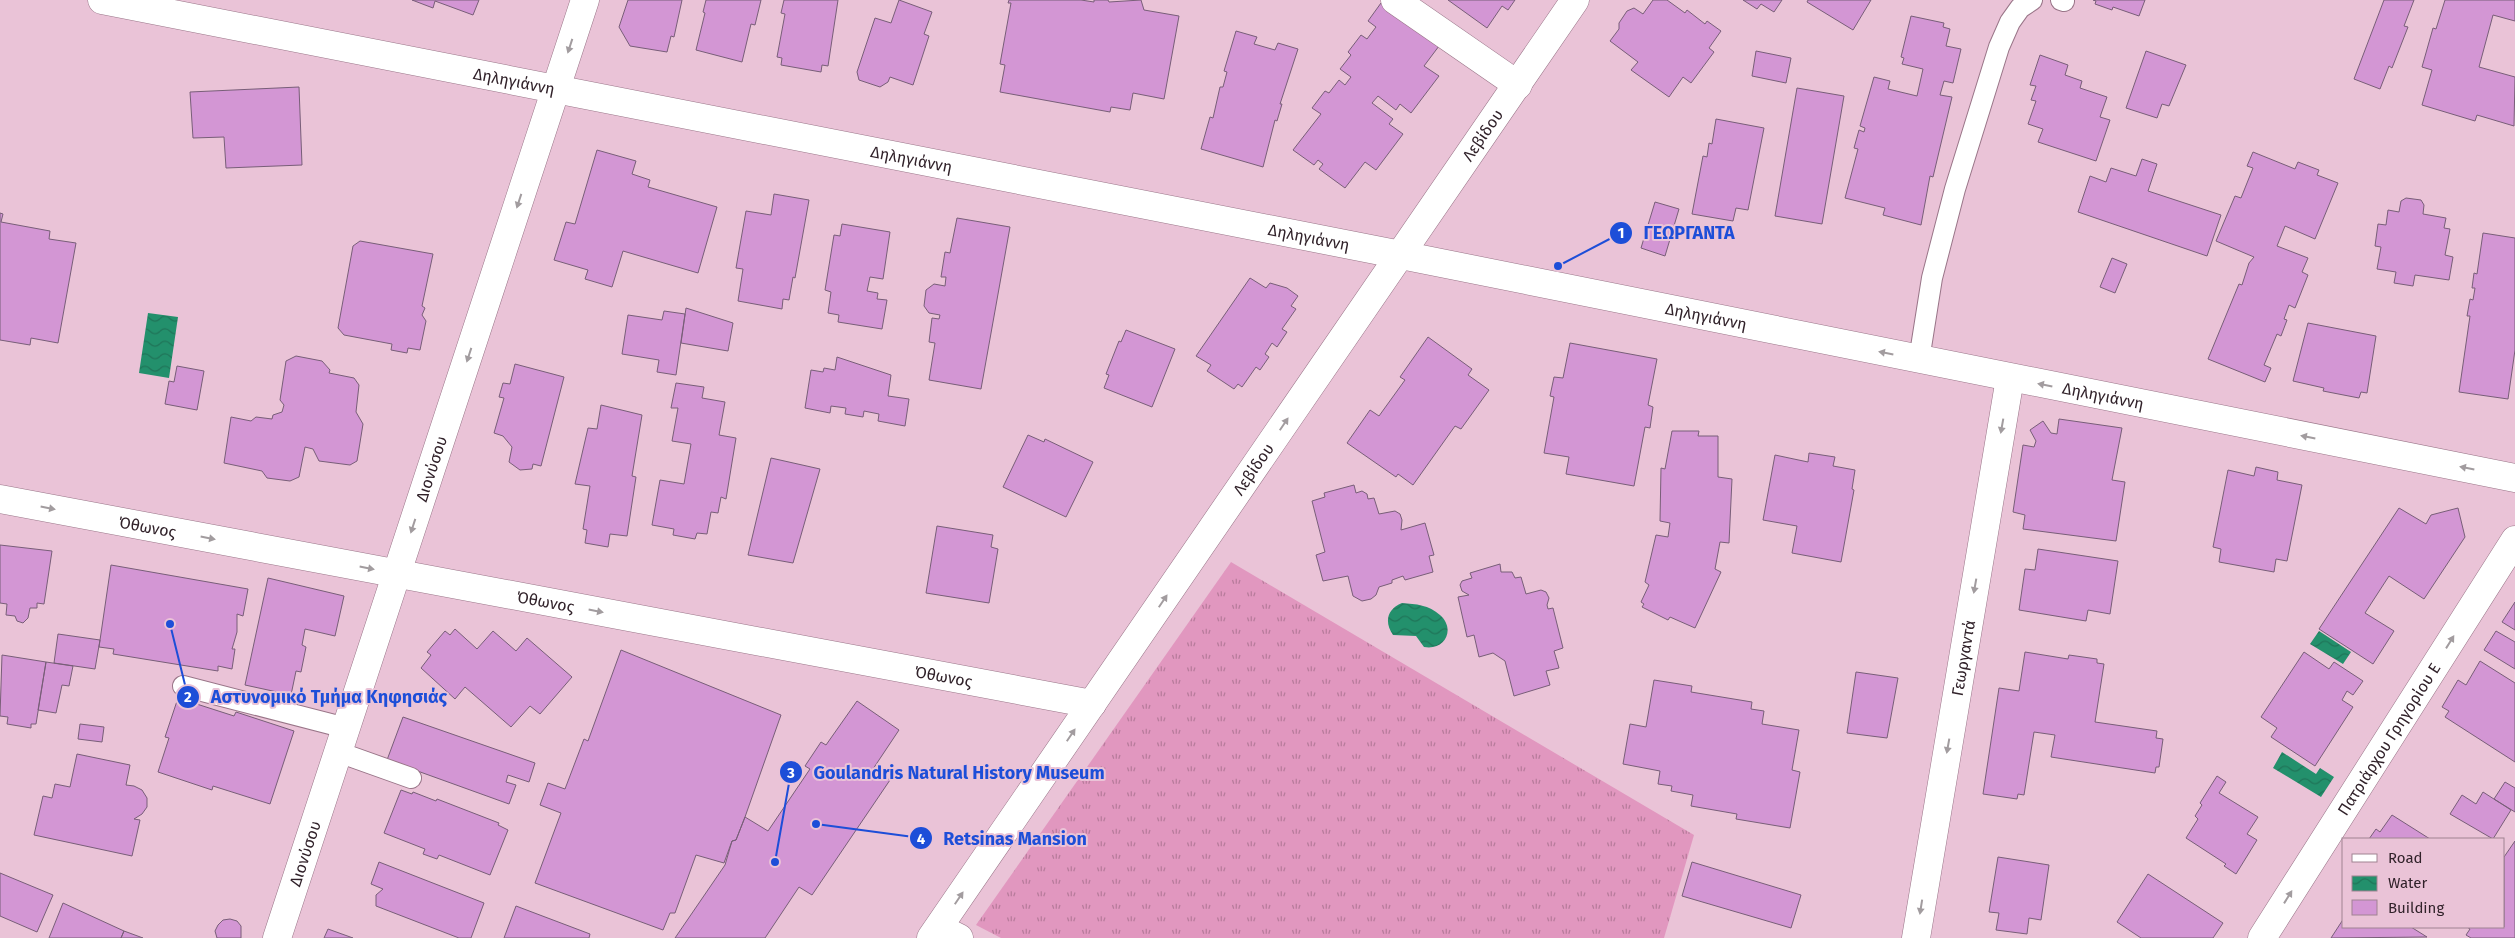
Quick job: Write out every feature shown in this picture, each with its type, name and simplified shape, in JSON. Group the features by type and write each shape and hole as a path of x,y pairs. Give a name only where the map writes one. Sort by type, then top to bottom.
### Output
{"street":[{"name":"Δηληγιάννη","path":"102,0 1401,255 2515,478"},
{"name":"Διονύσου","path":"277,938 585,0"},
{"path":"1395,0 1518,84"},
{"name":"Λεβίδου","path":"943,935 1092,704 1576,0"},
{"name":"Γεωργαντά","path":"1916,938 2010,378"},
{"name":"Όθωνος","path":"0,499 1092,704"},
{"name":"Πατριάρχου Γρηγορίου Ε","path":"2262,938 2515,540"}],"lane":[{"path":"1919,360 1937,260 1956,189 1999,47 2010,22 2020,8 2032,0"},
{"path":"183,686 342,740 411,778"}],"green space":[{"path":"1231,562 1694,835 1664,938 1001,938 976,925"}],"water":[{"path":"148,313 178,317 169,378 139,373"},
{"path":"1402,603 1427,607 1440,615 1445,621 1448,632 1443,642 1438,646 1424,647 1416,636 1393,635 1390,630 1388,616 1393,609"},
{"path":"2319,631 2351,652 2343,664 2310,644"},
{"path":"2282,752 2316,774 2320,768 2334,777 2321,797 2273,768"}],"building":[{"path":"412,0 479,0 473,15 435,1 433,8"},
{"path":"628,0 682,0 674,37 671,36 667,52 630,46 619,27"},
{"path":"706,0 761,0 755,25 751,24 742,62 696,50 705,13 703,12"},
{"path":"784,0 838,0 828,66 822,65 821,72 781,65 782,58 777,57 785,14 781,13"},
{"path":"899,0 932,12 924,34 929,36 913,85 890,77 888,82 880,87 859,80 857,72 875,18 891,23"},
{"path":"1009,0 1081,0 1094,2 1094,0 1108,0 1109,2 1141,0 1144,10 1179,16 1164,99 1133,93 1130,110 1111,107 1110,112 1000,92 1005,65 1000,64 1011,3 1008,3"},
{"path":"1448,0 1515,0 1508,10 1502,6 1487,28"},
{"path":"1653,0 1667,0 1685,13 1687,10 1705,24 1707,21 1721,31 1709,48 1714,52 1691,83 1683,77 1669,97 1631,70 1638,62 1610,41 1619,29 1619,23 1627,11 1634,8 1643,14"},
{"path":"1743,0 1782,0 1774,12 1761,4 1757,9"},
{"path":"1808,0 1871,0 1853,30 1807,2"},
{"path":"2093,0 2145,0 2139,16 2113,7 2112,10 2095,4 2096,1"},
{"path":"2384,0 2414,0 2404,26 2408,27 2392,68 2389,66 2380,89 2354,79"},
{"path":"2445,0 2515,0 2515,21 2493,15 2479,67 2515,77 2514,126 2477,115 2475,121 2422,105 2432,70 2422,67 2433,28 2436,29"},
{"path":"1381,3 1439,46 1424,66 1439,76 1411,113 1400,104 1396,110 1378,96 1372,103 1393,119 1389,124 1403,134 1376,170 1365,162 1345,188 1319,169 1323,164 1318,160 1314,165 1293,150 1321,114 1312,108 1325,91 1329,93 1339,80 1345,85 1351,77 1340,69 1351,55 1348,52 1361,35 1367,39 1376,27 1368,21"},
{"path":"1911,16 1944,23 1943,27 1950,29 1946,46 1961,49 1953,83 1944,81 1940,95 1952,97 1933,177 1930,176 1921,225 1883,215 1885,208 1845,198 1858,149 1854,148 1859,130 1864,132 1865,128 1860,126 1874,77 1890,81 1888,89 1917,96 1923,69 1902,64 1904,58 1901,57"},
{"path":"1236,31 1257,37 1254,44 1275,50 1278,43 1298,49 1280,104 1282,104 1277,121 1275,120 1263,167 1201,149 1210,117 1213,118 1220,87 1223,87 1227,72 1224,71"},
{"path":"1756,51 1791,58 1786,83 1752,76"},
{"path":"2146,51 2186,65 2169,106 2162,104 2157,118 2126,108"},
{"path":"2040,55 2068,65 2065,75 2082,81 2080,88 2107,97 2100,117 2110,120 2096,161 2038,142 2043,129 2028,124 2036,101 2031,100 2036,86 2030,85"},
{"path":"299,87 302,165 226,168 224,137 193,138 190,92"},
{"path":"1797,88 1844,96 1822,224 1775,216"},
{"path":"1716,119 1764,128 1748,210 1736,208 1733,221 1692,214 1703,156 1707,157 1709,143 1712,144"},
{"path":"597,150 636,161 632,174 650,180 648,187 717,207 698,273 623,251 612,287 585,279 588,270 554,260 566,222 575,224"},
{"path":"2253,152 2295,169 2298,162 2319,170 2317,175 2338,183 2315,239 2285,226 2277,246 2308,258 2302,272 2308,275 2295,308 2289,305 2284,319 2287,320 2281,336 2277,334 2264,365 2271,368 2265,382 2208,359 2239,284 2242,285 2249,263 2254,257 2216,241 2235,196 2241,198 2253,168 2247,166"},
{"path":"2142,159 2157,164 2148,191 2221,215 2207,256 2078,212 2090,176 2106,182 2111,168 2136,176"},
{"path":"774,194 809,200 795,278 793,277 789,300 783,299 782,309 738,301 743,269 736,268 746,211 771,215"},
{"path":"2406,198 2421,200 2424,205 2423,214 2446,218 2444,228 2450,229 2445,255 2453,257 2449,280 2415,275 2413,286 2394,283 2396,272 2377,269 2381,247 2375,246 2378,224 2386,225 2388,210 2399,212 2401,201"},
{"path":"1655,202 1679,209 1665,256 1641,248"},
{"path":"0,213 3,214 1,222 50,231 49,239 76,243 58,343 31,338 30,345 0,340"},
{"path":"957,218 1010,227 981,389 929,380 935,343 929,342 932,318 939,319 940,315 929,313 924,306 926,290 934,284 945,286 946,277 941,277 945,252 950,253"},
{"path":"842,224 890,232 883,279 870,277 867,291 878,293 877,299 887,300 882,329 838,322 839,315 828,313 831,292 825,290 834,235 840,236"},
{"path":"2483,233 2515,238 2515,350 2508,399 2459,392 2470,316 2467,316 2470,299 2473,300 2475,288 2472,288 2474,273 2477,274"},
{"path":"360,241 433,254 422,306 425,308 422,315 426,321 420,350 408,348 407,353 391,350 392,344 344,335 338,328 353,246"},
{"path":"2112,258 2127,264 2115,293 2100,287"},
{"path":"1250,278 1266,288 1270,283 1287,288 1298,296 1291,306 1296,309 1282,329 1287,332 1277,347 1272,343 1265,354 1269,357 1260,370 1256,367 1242,387 1238,384 1234,389 1207,371 1211,365 1196,356"},
{"path":"686,308 733,323 728,351 681,343"},
{"path":"664,311 685,314 676,375 657,372 659,360 622,354 628,315 662,320"},
{"path":"2308,323 2376,336 2367,393 2361,392 2359,398 2323,391 2324,388 2293,381"},
{"path":"1126,330 1175,349 1152,407 1104,388 1109,375 1106,374 1119,341 1121,342"},
{"path":"1428,337 1472,369 1468,375 1489,390 1461,429 1455,426 1413,485 1398,474 1396,477 1347,443 1370,410 1379,416 1405,380 1400,377"},
{"path":"1570,343 1657,359 1648,405 1653,407 1650,428 1645,427 1634,486 1566,474 1569,457 1544,453 1554,397 1550,396 1554,377 1563,378"},
{"path":"296,356 322,361 330,370 329,373 354,378 359,385 356,412 363,424 357,461 350,465 319,461 313,449 305,447 299,477 290,481 267,478 262,471 224,463 231,417 251,421 256,417 272,419 273,415 282,412 284,405 280,400 286,361"},
{"path":"837,357 891,375 888,396 909,399 905,426 878,421 879,414 864,411 863,417 845,414 846,408 831,406 830,413 805,408 811,370 823,372 824,368 835,370"},
{"path":"515,364 564,377 541,466 533,464 532,469 520,470 509,462 512,447 503,436 494,433 504,398 499,397 503,383 510,384"},
{"path":"177,366 204,371 197,410 165,404 169,381 174,382"},
{"path":"676,383 704,387 702,398 725,402 719,435 736,438 726,499 721,497 718,513 711,512 707,534 697,533 695,539 673,535 674,529 652,525 660,480 684,484 691,444 672,441 678,408 671,408"},
{"path":"601,405 642,415 632,476 636,477 627,536 610,534 608,547 585,543 587,530 583,529 590,486 575,484 588,428 597,429"},
{"path":"2059,419 2122,428 2112,480 2125,482 2116,541 2023,529 2025,515 2013,512 2023,445 2034,447 2036,441 2030,430 2043,421 2051,433 2057,434"},
{"path":"1672,431 1699,431 1698,436 1718,436 1718,477 1732,479 1729,543 1720,542 1715,569 1721,572 1695,628 1670,617 1668,620 1642,607 1644,604 1641,602 1649,585 1645,582 1656,535 1668,537 1670,523 1660,521 1661,468 1665,469"},
{"path":"1028,435 1044,442 1045,439 1093,462 1066,517 1003,487"},
{"path":"1809,453 1835,457 1833,466 1855,470 1852,489 1854,490 1841,562 1792,553 1797,526 1763,520 1775,455 1808,462"},
{"path":"771,458 820,469 793,563 748,555"},
{"path":"2256,467 2278,472 2277,480 2302,485 2287,561 2276,559 2274,572 2219,562 2221,549 2213,547 2228,470 2254,476"},
{"path":"1354,485 1356,493 1362,491 1367,494 1368,499 1374,498 1379,514 1395,511 1400,514 1402,520 1401,530 1425,523 1434,555 1429,556 1433,572 1405,580 1403,576 1392,580 1392,583 1379,587 1376,595 1371,599 1362,601 1353,596 1348,576 1323,581 1316,555 1325,552 1312,501 1325,497 1324,493"},
{"path":"2399,508 2426,524 2431,515 2458,508 2465,537 2424,599 2389,576 2365,613 2394,631 2373,664 2319,629"},
{"path":"937,526 993,535 991,547 998,549 989,603 926,593"},
{"path":"0,545 52,551 44,604 37,603 37,608 30,608 28,618 23,623 17,621 15,616 6,615 7,604 0,603"},
{"path":"2038,549 2118,561 2110,614 2088,610 2086,621 2019,610 2025,569 2035,570"},
{"path":"1500,564 1501,572 1512,572 1515,578 1521,577 1526,594 1541,590 1546,592 1549,598 1548,609 1553,608 1563,648 1554,651 1559,668 1546,671 1550,685 1514,696 1505,661 1493,653 1479,657 1474,635 1467,637 1458,597 1469,595 1462,591 1460,585 1462,581 1472,578 1470,573"},
{"path":"111,565 248,589 243,616 237,614 237,632 232,649 235,649 232,669 218,666 218,671 113,654 114,649 99,647"},
{"path":"268,578 344,596 335,636 305,629 302,645 306,647 301,672 296,671 291,695 245,685"},
{"path":"2515,602 2515,630 2502,622"},
{"path":"455,629 477,649 493,631 516,651 527,638 572,677 540,714 530,706 511,727 465,687 455,699 421,668 431,655 427,652 445,631 450,635"},
{"path":"2496,631 2515,642 2515,669 2484,650"},
{"path":"58,634 100,640 95,669 54,663"},
{"path":"621,650 781,715 745,817 736,840 732,841 724,863 696,855 675,913 670,913 663,930 535,883 561,813 540,805 548,783 565,789 584,739 588,741"},
{"path":"2025,652 2068,659 2069,655 2097,659 2097,663 2104,664 2095,722 2157,731 2156,738 2163,739 2159,767 2156,767 2155,773 2051,757 2055,735 2034,732 2024,795 2018,794 2017,799 1983,794 1999,688 2019,691"},
{"path":"2304,652 2329,669 2334,662 2363,681 2353,695 2347,691 2342,700 2353,707 2315,766 2271,737 2277,728 2261,717"},
{"path":"2,655 46,662 36,724 31,724 31,728 7,724 8,717 0,716"},
{"path":"2480,661 2515,683 2515,762 2445,717 2449,711 2442,707 2458,680 2466,685"},
{"path":"46,662 73,666 69,686 62,685 56,713 38,710"},
{"path":"1856,672 1898,678 1887,738 1847,733"},
{"path":"1654,680 1692,686 1691,692 1752,702 1751,709 1764,711 1762,724 1799,730 1792,770 1800,772 1790,828 1736,819 1737,814 1691,806 1693,795 1671,791 1672,786 1658,784 1660,771 1623,764 1630,724 1646,727"},
{"path":"178,698 234,716 236,712 294,731 270,804 213,786 212,790 158,772 169,738 165,737"},
{"path":"857,701 899,730 873,769 890,780 812,895 799,887 765,938 675,938 725,865 732,841 736,840 745,817 768,831 810,769 805,766 821,742 826,745"},
{"path":"403,717 535,763 529,782 508,775 506,782 516,785 509,804 387,760"},
{"path":"80,724 104,727 102,742 78,739"},
{"path":"77,754 130,765 126,785 142,790 147,798 147,807 142,814 134,819 140,820 132,856 34,835 43,796 52,798 55,784 70,787"},
{"path":"2217,776 2226,782 2219,793 2258,817 2247,834 2257,840 2236,874 2224,866 2226,864 2186,838 2198,819 2195,816 2202,805 2200,803"},
{"path":"2505,782 2515,788 2515,812 2494,799"},
{"path":"401,790 412,794 413,792 436,801 437,799 499,823 498,825 508,830 490,875 439,855 437,859 423,854 425,849 384,833"},
{"path":"2483,792 2511,810 2494,838 2450,814 2462,795 2476,804"},
{"path":"2392,815 2428,838 2370,838 2376,829 2380,832"},
{"path":"2515,841 2515,938 2471,938 2466,935 2470,929 2468,928 2505,928 2505,856"},
{"path":"1998,857 2049,865 2041,920 2029,918 2027,934 1996,930 1999,913 1989,912"},
{"path":"379,862 484,903 471,938 459,938 376,906 376,895 383,889 371,884"},
{"path":"1692,862 1801,895 1791,928 1682,896"},
{"path":"0,873 53,895 37,932 0,916"},
{"path":"2148,874 2223,923 2213,938 2141,938 2117,922"},
{"path":"63,903 124,931 121,938 49,938"},
{"path":"516,906 590,934 589,938 504,938"},
{"path":"223,920 237,921 241,926 241,938 217,938 215,931 218,925"},
{"path":"2342,921 2342,928 2413,928 2427,937 2331,938"},
{"path":"328,929 353,938 324,938"},
{"path":"124,931 143,938 121,938"}],"place":[{"name":"ΓΕΩΡΓΑΝΤΑ","path":"1558,266"},
{"name":"Αστυνομικό Τμήμα Κηφησιάς","path":"170,624"},
{"name":"Retsinas Mansion","path":"816,824"},
{"name":"Goulandris Natural History Museum","path":"775,862"}]}
